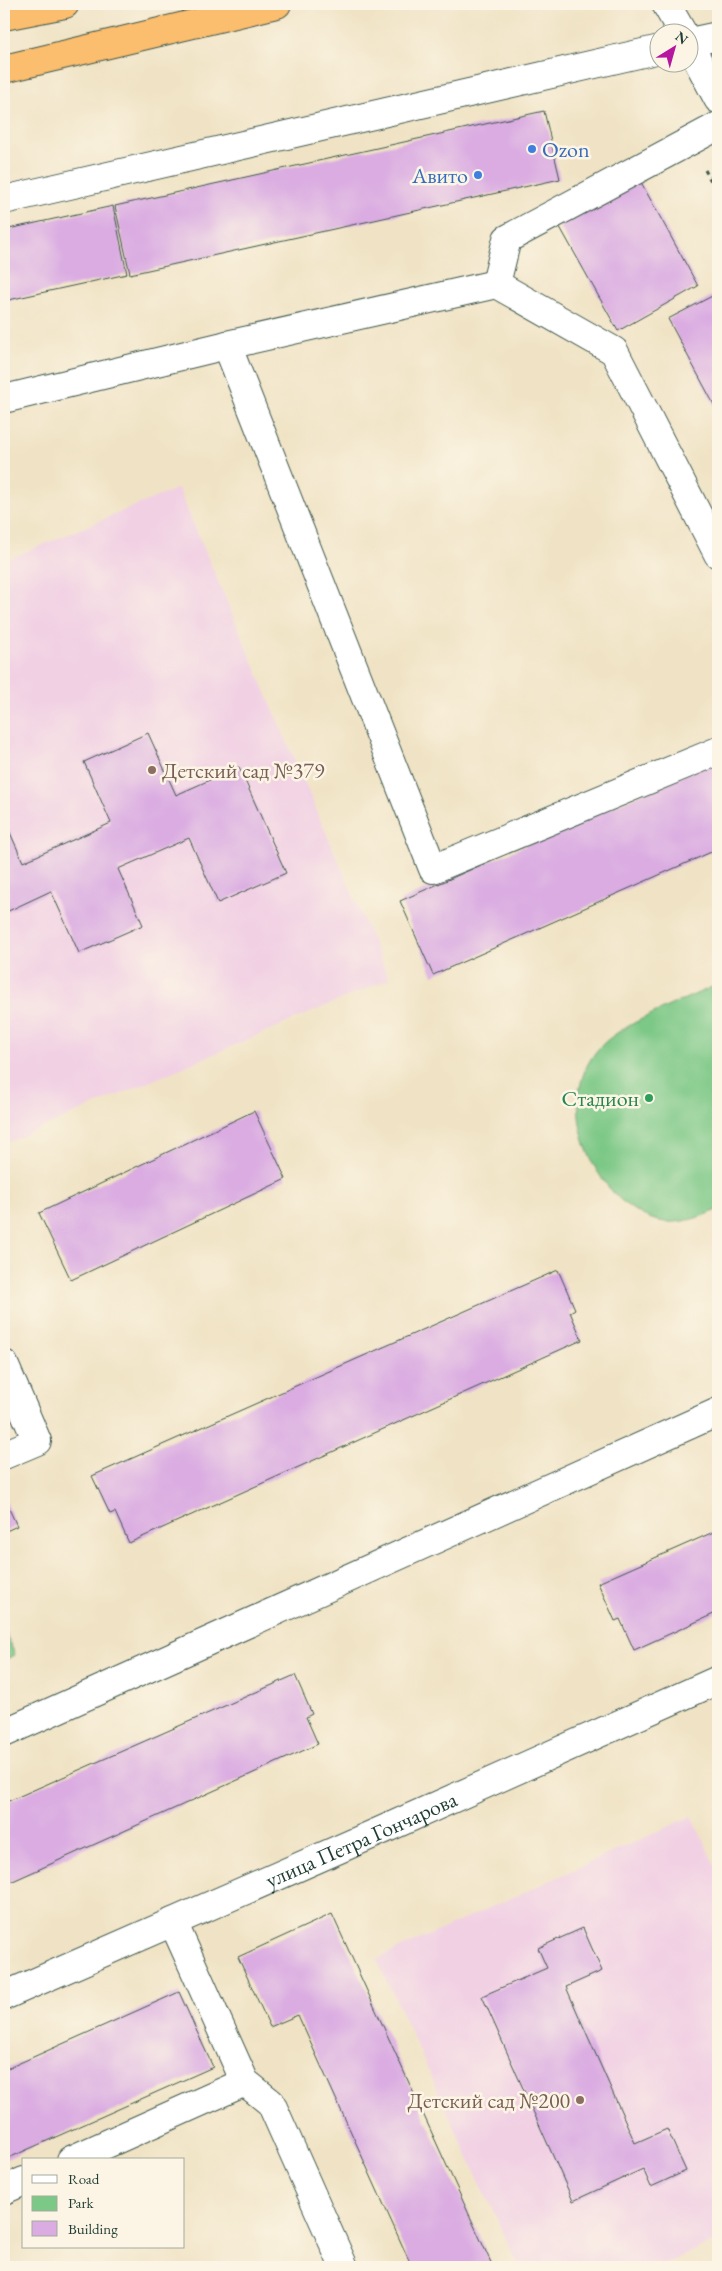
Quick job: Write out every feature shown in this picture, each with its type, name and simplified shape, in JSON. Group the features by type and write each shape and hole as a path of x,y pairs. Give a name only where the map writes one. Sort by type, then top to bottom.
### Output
{"highway":[{"path":"4,16 65,4"},
{"path":"4,69 277,4"}],"street":[{"path":"666,4 676,22"},
{"path":"700,40 718,36"},
{"path":"4,200 650,51"},
{"path":"700,65 718,99"},
{"path":"496,284 507,239 718,126"},
{"path":"4,399 227,344 496,284 614,351 718,554"},
{"path":"227,344 433,869 718,751"},
{"path":"4,1364 37,1441 4,1455"},
{"path":"4,1733 718,1412"},
{"name":"улица Петра Гончарова","path":"4,1996 718,1680"},
{"path":"173,1922 245,2082 271,2103 344,2267"},
{"path":"75,2158 245,2082"},
{"path":"4,2190 22,2182"}],"path":[{"path":"705,169 718,194"}],"shaded area":[{"name":"Детский сад №379","path":"178,488 389,979 4,1144 4,561"},
{"name":"Детский сад №200","path":"692,1816 718,1873 718,2240 659,2267 519,2267 377,1959"}],"green space":[{"name":"Стадион","path":"718,984 718,1210 677,1222 652,1219 630,1207 610,1189 595,1167 584,1142 579,1115 580,1088 588,1064 604,1043 642,1019"},
{"path":"4,1628 15,1655 4,1660"}],"building":[{"path":"544,111 560,179 130,274 115,206"},
{"path":"637,175 698,286 618,331 556,220"},
{"path":"113,206 127,274 4,301 4,230"},
{"path":"718,293 718,412 668,319"},
{"path":"148,733 176,795 239,767 286,873 218,903 189,838 118,869 143,925 79,953 51,891 4,913 4,819 23,862 111,823 84,762"},
{"path":"718,760 718,849 433,975 400,901"},
{"path":"254,1111 286,1179 71,1280 39,1213"},
{"path":"558,1270 575,1309 570,1312 582,1340 129,1543 115,1512 110,1514 92,1476"},
{"path":"4,1498 17,1526 4,1532"},
{"path":"718,1530 718,1612 634,1650 620,1619 615,1621 598,1583"},
{"path":"295,1675 312,1714 306,1717 318,1744 4,1885 4,1803"},
{"path":"332,1914 493,2267 412,2267 298,2015 270,2027 238,1957"},
{"path":"583,1928 602,1971 566,1987 635,2143 667,2129 686,2171 651,2187 643,2169 573,2201 482,1996 547,1968 538,1948"},
{"path":"179,1992 213,2067 4,2160 4,2070"}],"place":[{"name":"Ozon","path":"532,149"},
{"name":"Авито","path":"478,175"},
{"name":"Детский сад №379","path":"152,770"},
{"name":"Стадион","path":"649,1098"},
{"name":"Детский сад №200","path":"580,2100"}]}
